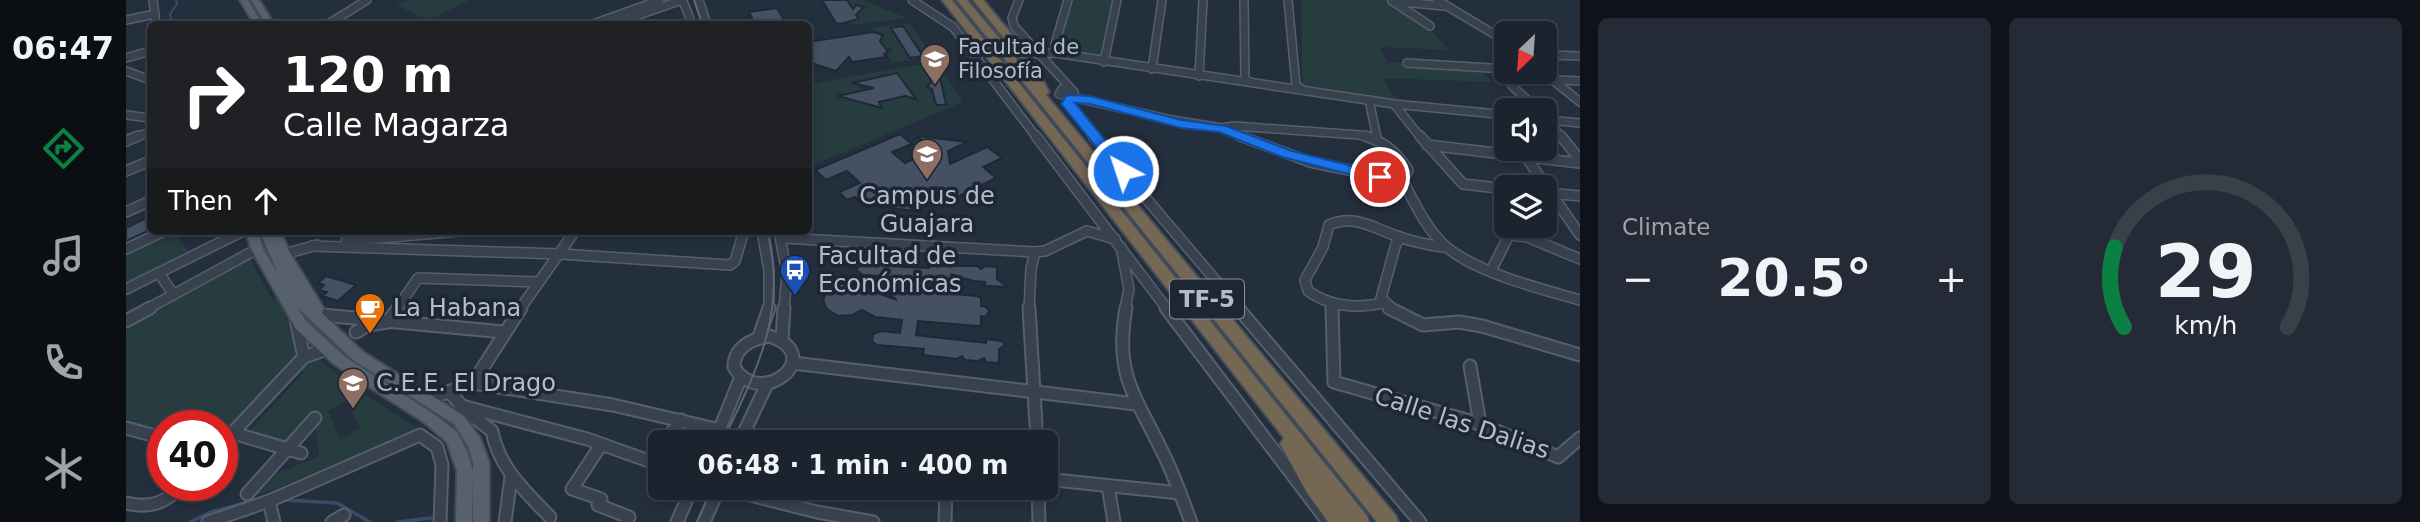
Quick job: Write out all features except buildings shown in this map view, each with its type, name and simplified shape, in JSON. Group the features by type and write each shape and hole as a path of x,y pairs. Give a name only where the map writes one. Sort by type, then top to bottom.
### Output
{"highway":[{"path":"935,0 964,21"},
{"name":"TF-5","path":"947,0 1360,522"},
{"path":"978,0 1032,68 1048,105"},
{"name":"TF-5","path":"964,1 1390,522"},
{"path":"1267,402 1313,486 1339,522"}],"main road":[{"path":"246,4 254,21"},
{"path":"258,4 263,21"},
{"path":"258,4 268,21"},
{"path":"253,235 257,249 295,316 327,349 355,372 430,419 452,437 460,451 465,471 464,522"},
{"path":"267,235 275,256 315,336"},
{"path":"277,235 284,254 331,330"},
{"path":"295,295 358,356 450,412 468,430 481,462 481,522"}],"street":[{"path":"153,0 156,21"},
{"path":"336,21 367,0"},
{"path":"601,21 660,0"},
{"path":"622,21 680,1 698,0 706,21"},
{"path":"912,0 949,22 1328,522"},
{"path":"1019,0 1012,22 1072,94"},
{"path":"1055,53 1055,44 1068,0"},
{"path":"1104,62 1117,0"},
{"path":"1152,69 1162,0"},
{"path":"1199,76 1203,0"},
{"path":"1244,0 1245,77 1250,82"},
{"path":"1288,0 1300,88"},
{"path":"1392,0 1447,6"},
{"path":"1392,0 1430,26"},
{"path":"1437,0 1494,34"},
{"path":"680,1 690,21"},
{"path":"126,20 155,14"},
{"path":"1035,51 1055,44"},
{"path":"1035,51 1394,104 1494,114"},
{"path":"126,58 147,52"},
{"path":"1558,55 1580,56"},
{"path":"1407,63 1494,68"},
{"path":"126,71 147,79"},
{"path":"1056,74 1060,95 1072,94 1181,124 1359,135 1377,139 1389,145 1408,170 1404,181 1415,204 1444,247"},
{"path":"1558,80 1580,81"},
{"path":"1558,83 1580,102"},
{"path":"1511,85 1525,98"},
{"path":"1072,94 1068,104 1074,114 1420,522"},
{"path":"1368,100 1377,139"},
{"path":"1394,104 1463,184 1494,188"},
{"path":"126,115 147,118"},
{"path":"1557,120 1580,123"},
{"path":"1222,128 1287,154 1338,168 1404,181"},
{"path":"1557,131 1580,161"},
{"path":"126,141 147,133"},
{"path":"1427,145 1494,153"},
{"path":"1557,159 1580,161"},
{"path":"126,171 147,162"},
{"path":"1557,194 1580,196"},
{"path":"126,205 147,196"},
{"path":"126,212 147,202"},
{"path":"1557,205 1580,235"},
{"path":"1383,303 1363,309 1332,303 1312,295 1305,286 1305,280 1323,247 1329,225 1344,220 1357,221 1401,238 1444,247 1492,271 1580,300"},
{"path":"794,235 1035,252 1045,251 1087,231 1118,243"},
{"path":"126,249 156,235"},
{"path":"126,289 235,235"},
{"path":"284,254 333,242 411,235"},
{"path":"439,249 444,235"},
{"path":"473,383 504,332 572,235"},
{"path":"312,246 560,254 730,265 735,261 743,235"},
{"path":"759,337 769,307 770,273 763,235"},
{"path":"780,235 787,274 782,340"},
{"path":"1426,242 1427,238 1437,235"},
{"path":"1492,271 1509,235 1527,237 1580,259"},
{"path":"1401,238 1396,244 1381,298 1383,303 1423,324 1459,322 1482,326 1580,355"},
{"path":"1118,243 1129,289 1121,334 1121,357 1136,404 1163,452 1191,522"},
{"path":"126,321 257,249"},
{"path":"1035,252 1029,314 1036,425"},
{"path":"159,273 173,294"},
{"path":"344,344 368,325 388,322 418,278 539,282"},
{"name":"Calle las Dalias","path":"1332,303 1334,383 1480,424 1558,457 1580,438"},
{"path":"322,314 504,332"},
{"path":"295,316 304,357"},
{"path":"351,318 356,332"},
{"path":"759,337 782,340 791,347 793,363 789,372 780,380 767,384 751,382 741,377 734,366 735,355 740,347 759,337"},
{"path":"238,428 304,357 327,349"},
{"path":"793,363 1136,404"},
{"path":"1469,366 1480,424"},
{"path":"428,399 473,383 613,405 720,430 741,377"},
{"path":"745,430 767,384"},
{"path":"450,393 462,406 587,439 648,461"},
{"path":"450,412 475,418 492,430 493,441 511,477 550,517"},
{"path":"247,494 315,418"},
{"path":"492,430 508,419"},
{"path":"674,430 681,420"},
{"path":"126,428 147,434"},
{"path":"238,434 301,453"},
{"path":"208,522 269,501 420,435 437,447 442,465 440,522"},
{"path":"599,448 572,489 601,499 598,505 629,517 626,522"},
{"path":"505,522 511,477"},
{"path":"1058,480 1180,493"},
{"path":"1108,486 1114,522"},
{"path":"677,522 687,500"},
{"path":"704,522 715,500"},
{"path":"763,500 826,518 873,522"},
{"path":"945,522 946,500"},
{"path":"1038,500 1039,522"},
{"path":"126,503 151,508 165,501"},
{"path":"269,501 274,522"},
{"path":"332,522 344,515"}],"green space":[{"path":"407,0 470,0 428,20 396,5"},
{"path":"847,0 863,0 906,18 855,25 842,22 859,19 853,9 864,7 857,5 852,8"},
{"path":"1071,0 1112,0 1100,56 1057,50"},
{"path":"1302,0 1387,0 1427,27 1449,50 1379,47 1387,62 1479,68 1492,82 1382,78 1398,101 1302,86"},
{"path":"909,23 932,56 893,63 886,53 893,51 891,48 885,48 880,39 884,38 882,35 875,35 871,28"},
{"path":"936,62 963,102 812,166 812,83","holes":["897,73 905,96 879,102 881,107 840,96 862,91 854,82"]},
{"path":"167,235 175,235 191,254 126,285 126,255"},
{"path":"249,258 273,300 279,296 298,354 238,417 238,410 147,410 147,428 126,423 126,326"},
{"path":"317,358 353,387 419,429 268,492 252,496 261,479 319,457 315,419 288,449 245,436 303,373 302,368","holes":["348,401 360,428 340,439 328,411"]}],"waterway":[{"path":"171,21 170,14 177,4 176,0"},
{"path":"285,500 337,503 370,522"},
{"path":"190,522 211,512 253,501"},
{"path":"398,522 431,518"}],"tram line":[{"path":"694,0 701,21"},
{"path":"728,430 757,366 771,315 774,289 769,235"},
{"path":"697,522 707,500"}],"place":[{"name":"Facultad de Filosofía","path":"935,86"},
{"name":"Campus de Guajara","path":"927,181"},
{"name":"Facultad de Económicas","path":"795,297"},
{"name":"La Habana","path":"370,335"},
{"name":"C.E.E. El Drago","path":"353,410"}],"route":[{"path":"1123,171 1074,114 1068,104 1071,99 1090,100 1181,124 1222,128 1253,143 1287,154 1380,177"}]}
